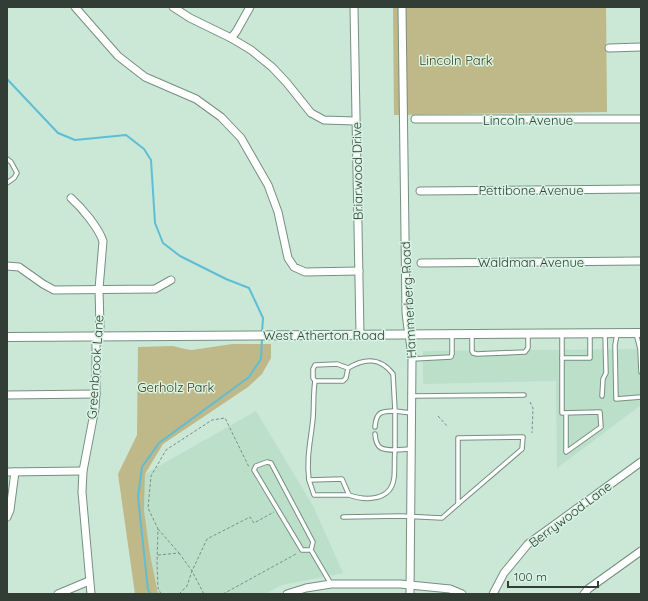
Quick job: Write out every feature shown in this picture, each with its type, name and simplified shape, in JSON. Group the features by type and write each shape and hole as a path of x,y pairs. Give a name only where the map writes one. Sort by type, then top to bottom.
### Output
{"street":[{"path":"75,7 123,60 145,77 196,100 221,117 241,138 268,185 278,212 288,258 294,267 305,272 359,271"},
{"path":"173,7 190,18 232,38 272,67 287,83 311,114 324,120 355,121"},
{"path":"232,38 250,7"},
{"name":"Briarwood Drive","path":"354,7 360,335"},
{"name":"Hammerberg Road","path":"402,7 406,311 412,359 410,594"},
{"path":"609,48 641,47"},
{"name":"Lincoln Avenue","path":"415,119 641,119"},
{"name":"Pettibone Avenue","path":"420,191 641,189"},
{"name":"Greenbrook Lane","path":"71,198 78,204 101,234 103,241 99,289 100,328 96,345 96,394 82,471 82,492 91,594"},
{"name":"Waldman Avenue","path":"421,263 641,261"},
{"path":"7,266 19,267 54,290 155,289 171,280"},
{"name":"West Atherton Road","path":"7,337 639,333"},
{"path":"7,395 96,394"},
{"name":"Berrywood Lane","path":"493,594 504,573 528,544 641,462"},
{"path":"7,472 82,471"},
{"path":"7,517 10,510 15,472"},
{"path":"584,594 588,589 641,551"},
{"path":"58,594 89,581"},
{"path":"287,594 306,588 332,584 411,584 450,589 462,594"}],"lane":[{"path":"7,159 11,162 17,173 14,178 7,183"},
{"path":"562,358 590,358 590,333"},
{"path":"602,396 603,379 606,373 605,333"},
{"path":"617,333 615,345 616,398 641,397"},
{"path":"639,333 641,372"},
{"path":"472,334 472,351 473,353 477,354 525,352 528,348 528,334"},
{"path":"562,334 562,413 600,412 601,427 566,452 566,413"},
{"path":"412,359 451,357 452,335"},
{"path":"369,360 383,364 393,374 395,411 394,477 393,484 384,494 373,499 364,499 349,495 314,496 309,480 308,448 313,418 313,395 315,381 312,378 315,365 337,364 348,368 359,362 369,360"},
{"path":"315,381 343,381 346,378 348,368"},
{"path":"411,396 524,395"},
{"path":"375,427 375,420 378,414 384,411 411,413"},
{"path":"375,434 375,442 386,450 411,449"},
{"path":"343,516 411,516 442,518 522,449 523,437 458,438 458,504"},
{"path":"311,550 302,550 254,470 256,466 268,462 272,463 313,542 311,550 332,584"},
{"path":"309,480 342,479 349,495"}],"path":[{"path":"530,402 533,408 532,433"},
{"path":"438,416 448,427"},
{"path":"204,594 192,571 179,553 158,529 148,508 151,476 166,450 212,420 225,418 249,466"},
{"path":"179,594 187,586 192,571 208,540 250,517 254,523 274,512"},
{"path":"158,529 158,588 161,594"},
{"path":"158,556 179,553"},
{"path":"223,594 296,554"}],"shaded area":[{"path":"641,349 641,405 557,468 556,381 423,384 423,351"},
{"path":"256,411 313,506 343,573 282,585 265,594 158,594 150,554 144,510 145,474"}],"green space":[{"name":"Lincoln Park","path":"393,7 606,7 607,112 394,115"},
{"name":"Gerholz Park","path":"232,344 271,344 271,358 262,374 248,387 163,444 145,474 144,510 150,554 158,594 135,594 118,474 137,435 138,347 173,346 192,350"}],"waterway":[{"path":"7,79 58,133 75,140 126,135 144,149 151,160 155,223 163,243 180,256 226,279 249,288 263,318 262,333"},
{"path":"151,594 148,590 138,497 142,467 159,443 249,377 261,359 262,337"}]}
